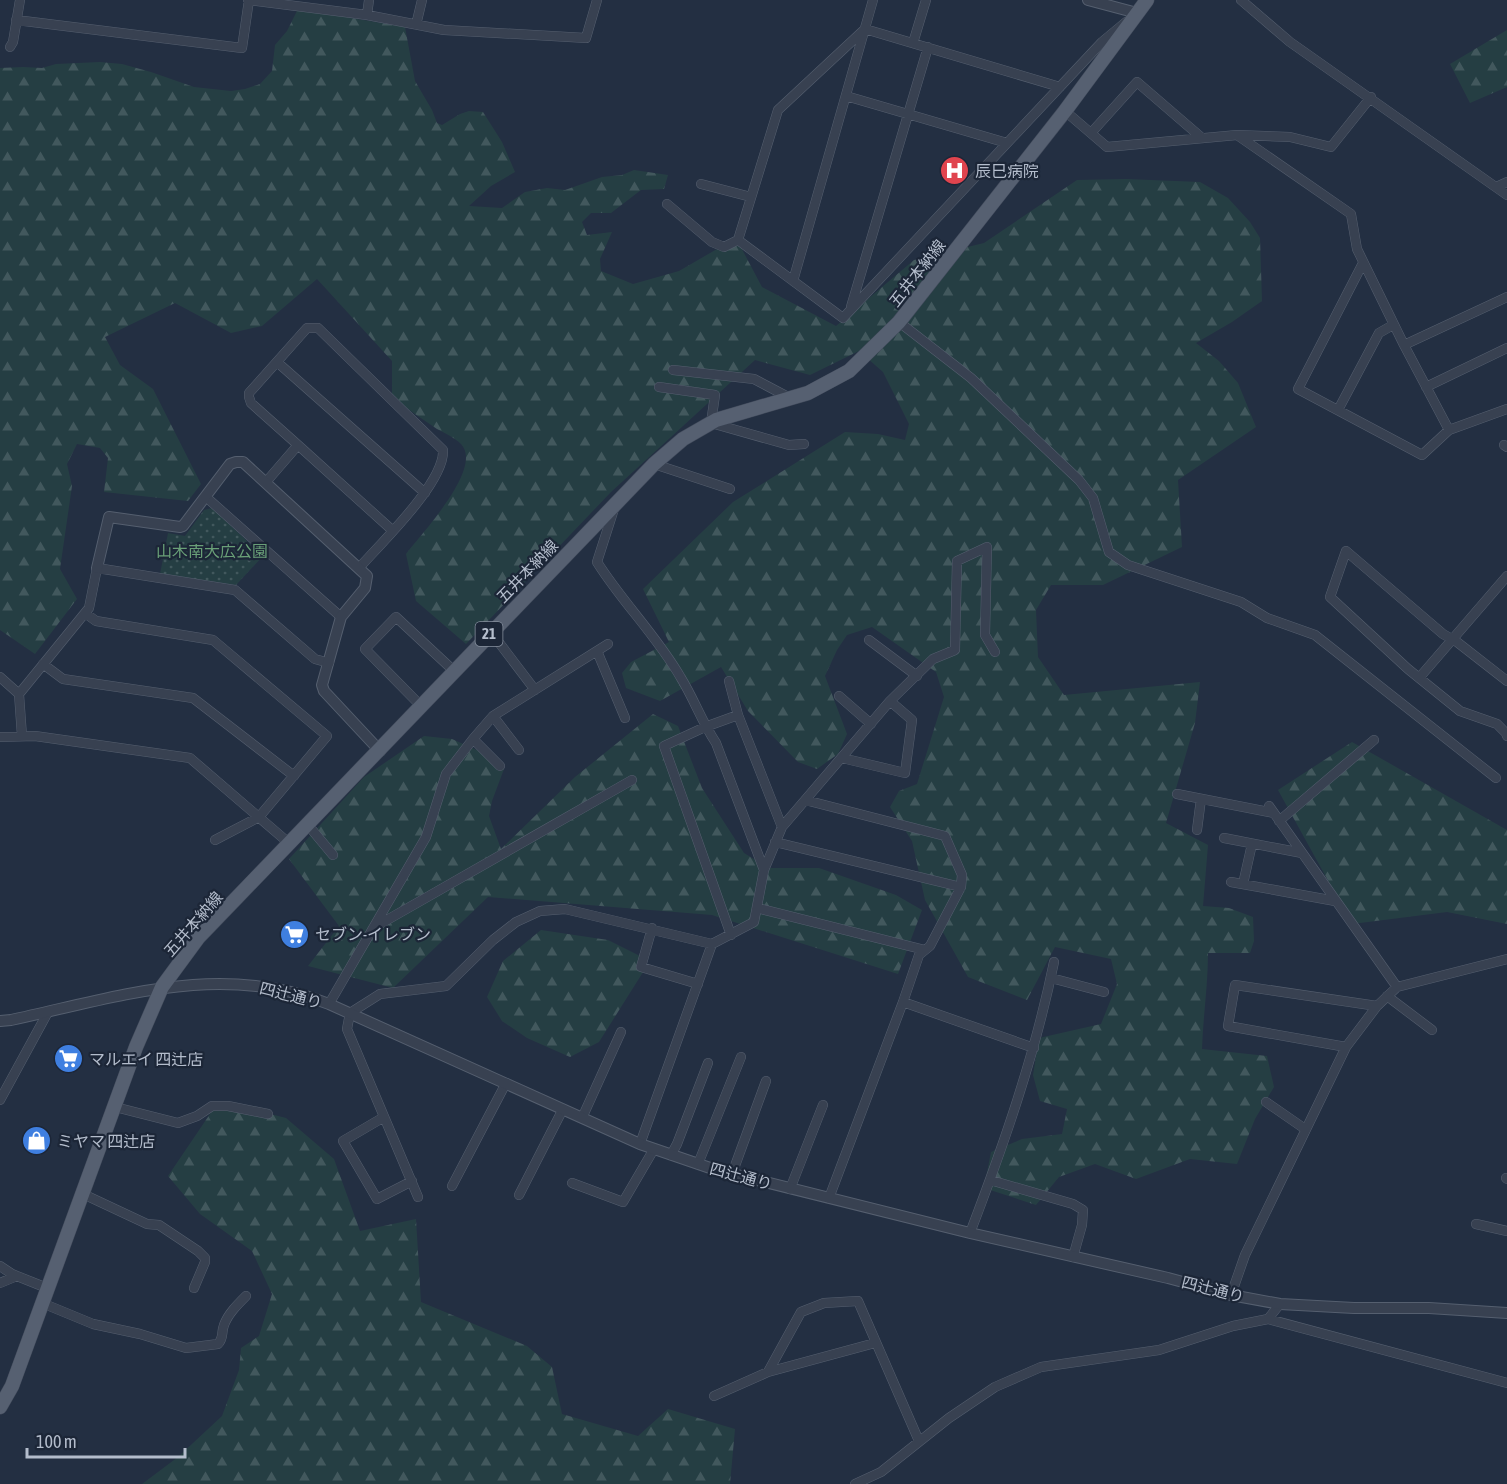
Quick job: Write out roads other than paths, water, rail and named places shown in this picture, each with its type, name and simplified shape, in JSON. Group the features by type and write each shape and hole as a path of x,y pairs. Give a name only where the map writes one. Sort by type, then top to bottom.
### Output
{"main road":[{"name":"五井本納線","path":"0,1407 12,1386 136,1047 162,987 198,938 654,464 683,439 711,423 808,393 849,371 899,322 1065,111 1146,0"}],"street":[{"path":"10,47 13,42 20,0"},
{"path":"16,20 242,48 248,0 313,4 444,30 586,38 597,0"},
{"path":"367,15 369,0"},
{"path":"416,25 422,0"},
{"path":"793,281 873,0"},
{"path":"913,43 926,0"},
{"path":"1088,0 1137,13"},
{"path":"1241,0 1290,42 1507,195"},
{"path":"738,240 843,318 1102,42 1137,13"},
{"path":"865,28 1060,87"},
{"path":"667,204 712,242 724,248 738,240 778,110 865,28"},
{"path":"851,310 928,47"},
{"path":"1091,133 1137,82 1202,138"},
{"path":"846,96 1007,143"},
{"path":"1065,111 1107,147 1237,135 1290,137 1331,147 1371,97"},
{"path":"1237,135 1352,214 1357,249 1449,430"},
{"path":"1496,187 1507,182"},
{"path":"701,184 751,197"},
{"path":"1363,262 1298,389 1422,454 1449,430 1507,409"},
{"path":"1404,345 1506,301"},
{"path":"899,322 971,378 1080,480 1093,498 1109,552 1128,565 1241,602 1267,618 1315,635 1496,778"},
{"path":"1338,410 1379,333 1394,325"},
{"path":"359,568 425,493 443,458 443,450 318,328 308,328 249,393 251,403 392,530"},
{"path":"1426,387 1507,348"},
{"path":"278,362 425,493"},
{"path":"673,370 754,379 790,398"},
{"path":"658,387 715,395 711,423 789,445 804,444"},
{"path":"266,482 298,445"},
{"path":"22,736 19,694 89,608 109,517 180,527 187,524 230,464 243,462 367,576 365,588 341,617 322,685 324,691 380,751"},
{"path":"654,464 730,489"},
{"path":"206,497 341,617"},
{"path":"616,502 597,562 609,582 681,678 716,743 764,870"},
{"path":"418,1197 346,1029 350,1013 380,994 446,986 516,922 540,911 565,909 712,944 731,935 754,922 764,870 782,827 890,701 933,659 955,650 957,561 987,547 985,635 995,652"},
{"path":"1507,681 1453,639 1443,634 1346,551 1330,597 1419,678 1460,711 1497,724 1507,736"},
{"path":"98,568 235,590 315,659 328,663"},
{"path":"1419,678 1507,576"},
{"path":"85,613 96,621 213,640 327,736 259,817 215,840"},
{"path":"421,706 365,649 396,617 454,671"},
{"path":"491,633 535,690"},
{"path":"869,640 917,676"},
{"path":"328,1004 426,837 446,774 493,716 609,644"},
{"path":"597,651 625,718"},
{"path":"43,664 63,679 193,698 294,776"},
{"path":"0,677 19,694"},
{"path":"729,681 738,715 782,827"},
{"path":"839,696 871,724"},
{"path":"842,758 905,773 912,720 890,701"},
{"path":"731,935 664,746 705,726 738,715"},
{"path":"493,716 519,750"},
{"path":"0,737 35,736 190,758 290,844"},
{"path":"473,740 500,766"},
{"path":"1274,813 1374,740"},
{"path":"371,929 632,780"},
{"path":"1177,794 1274,813 1397,987"},
{"path":"1197,830 1200,799"},
{"path":"805,800 945,836 962,875 961,887 930,946 919,955 829,1198"},
{"path":"308,825 333,855"},
{"path":"1224,838 1302,853"},
{"path":"775,842 961,887"},
{"path":"1243,884 1252,844"},
{"path":"1231,882 1335,901"},
{"path":"757,908 925,950"},
{"path":"652,928 641,967 698,984"},
{"path":"640,1144 712,944"},
{"path":"1231,1295 1245,1256 1346,1047 1377,1006 1397,987 1507,959"},
{"path":"970,1233 1035,1048 1054,962"},
{"path":"1051,978 1104,992"},
{"name":"四辻通り","path":"0,1021 162,987 210,982 247,984 290,991 350,1013 640,1144 732,1174 1231,1295 1280,1304 1354,1308 1429,1308 1507,1313"},
{"path":"1346,1047 1228,1026 1235,985 1377,1006"},
{"path":"1387,996 1432,1030"},
{"path":"903,1002 1035,1048"},
{"path":"0,1100 48,1012"},
{"path":"582,1118 621,1032"},
{"path":"698,1164 741,1057"},
{"path":"671,1155 708,1063"},
{"path":"732,1174 766,1081"},
{"path":"452,1186 506,1083"},
{"path":"1266,1102 1305,1129"},
{"path":"790,1189 824,1105"},
{"path":"115,1107 178,1123 197,1116 212,1106 228,1106 268,1114"},
{"path":"519,1195 563,1109"},
{"path":"384,1117 343,1141 377,1199 412,1181"},
{"path":"572,1183 623,1202 654,1149"},
{"path":"990,1180 1073,1204 1083,1210 1084,1217 1073,1257"},
{"path":"83,1194 147,1224 159,1225 198,1251 205,1258 205,1262 194,1287"},
{"path":"1476,1224 1507,1231"},
{"path":"0,1266 17,1276 47,1288"},
{"path":"0,1283 17,1276"},
{"path":"42,1304 93,1324 140,1334 186,1348 218,1344 223,1339 223,1326 246,1296"},
{"path":"768,1372 801,1312 824,1303 858,1301 920,1441"},
{"path":"1268,1319 1280,1304"},
{"path":"855,1484 881,1472 949,1418 995,1387 1041,1367 1159,1350 1233,1326 1268,1319 1507,1383"},
{"path":"714,1396 768,1372 875,1343"}],"place":[{"name":"辰巳病院","path":"954,171"},
{"name":"セブン-イレブン","path":"294,934"},
{"name":"マルエイ 四辻店","path":"68,1059"},
{"name":"ミヤマ 四辻店","path":"36,1141"}],"park label":[{"name":"山木南大広公園","path":"212,551"}]}
